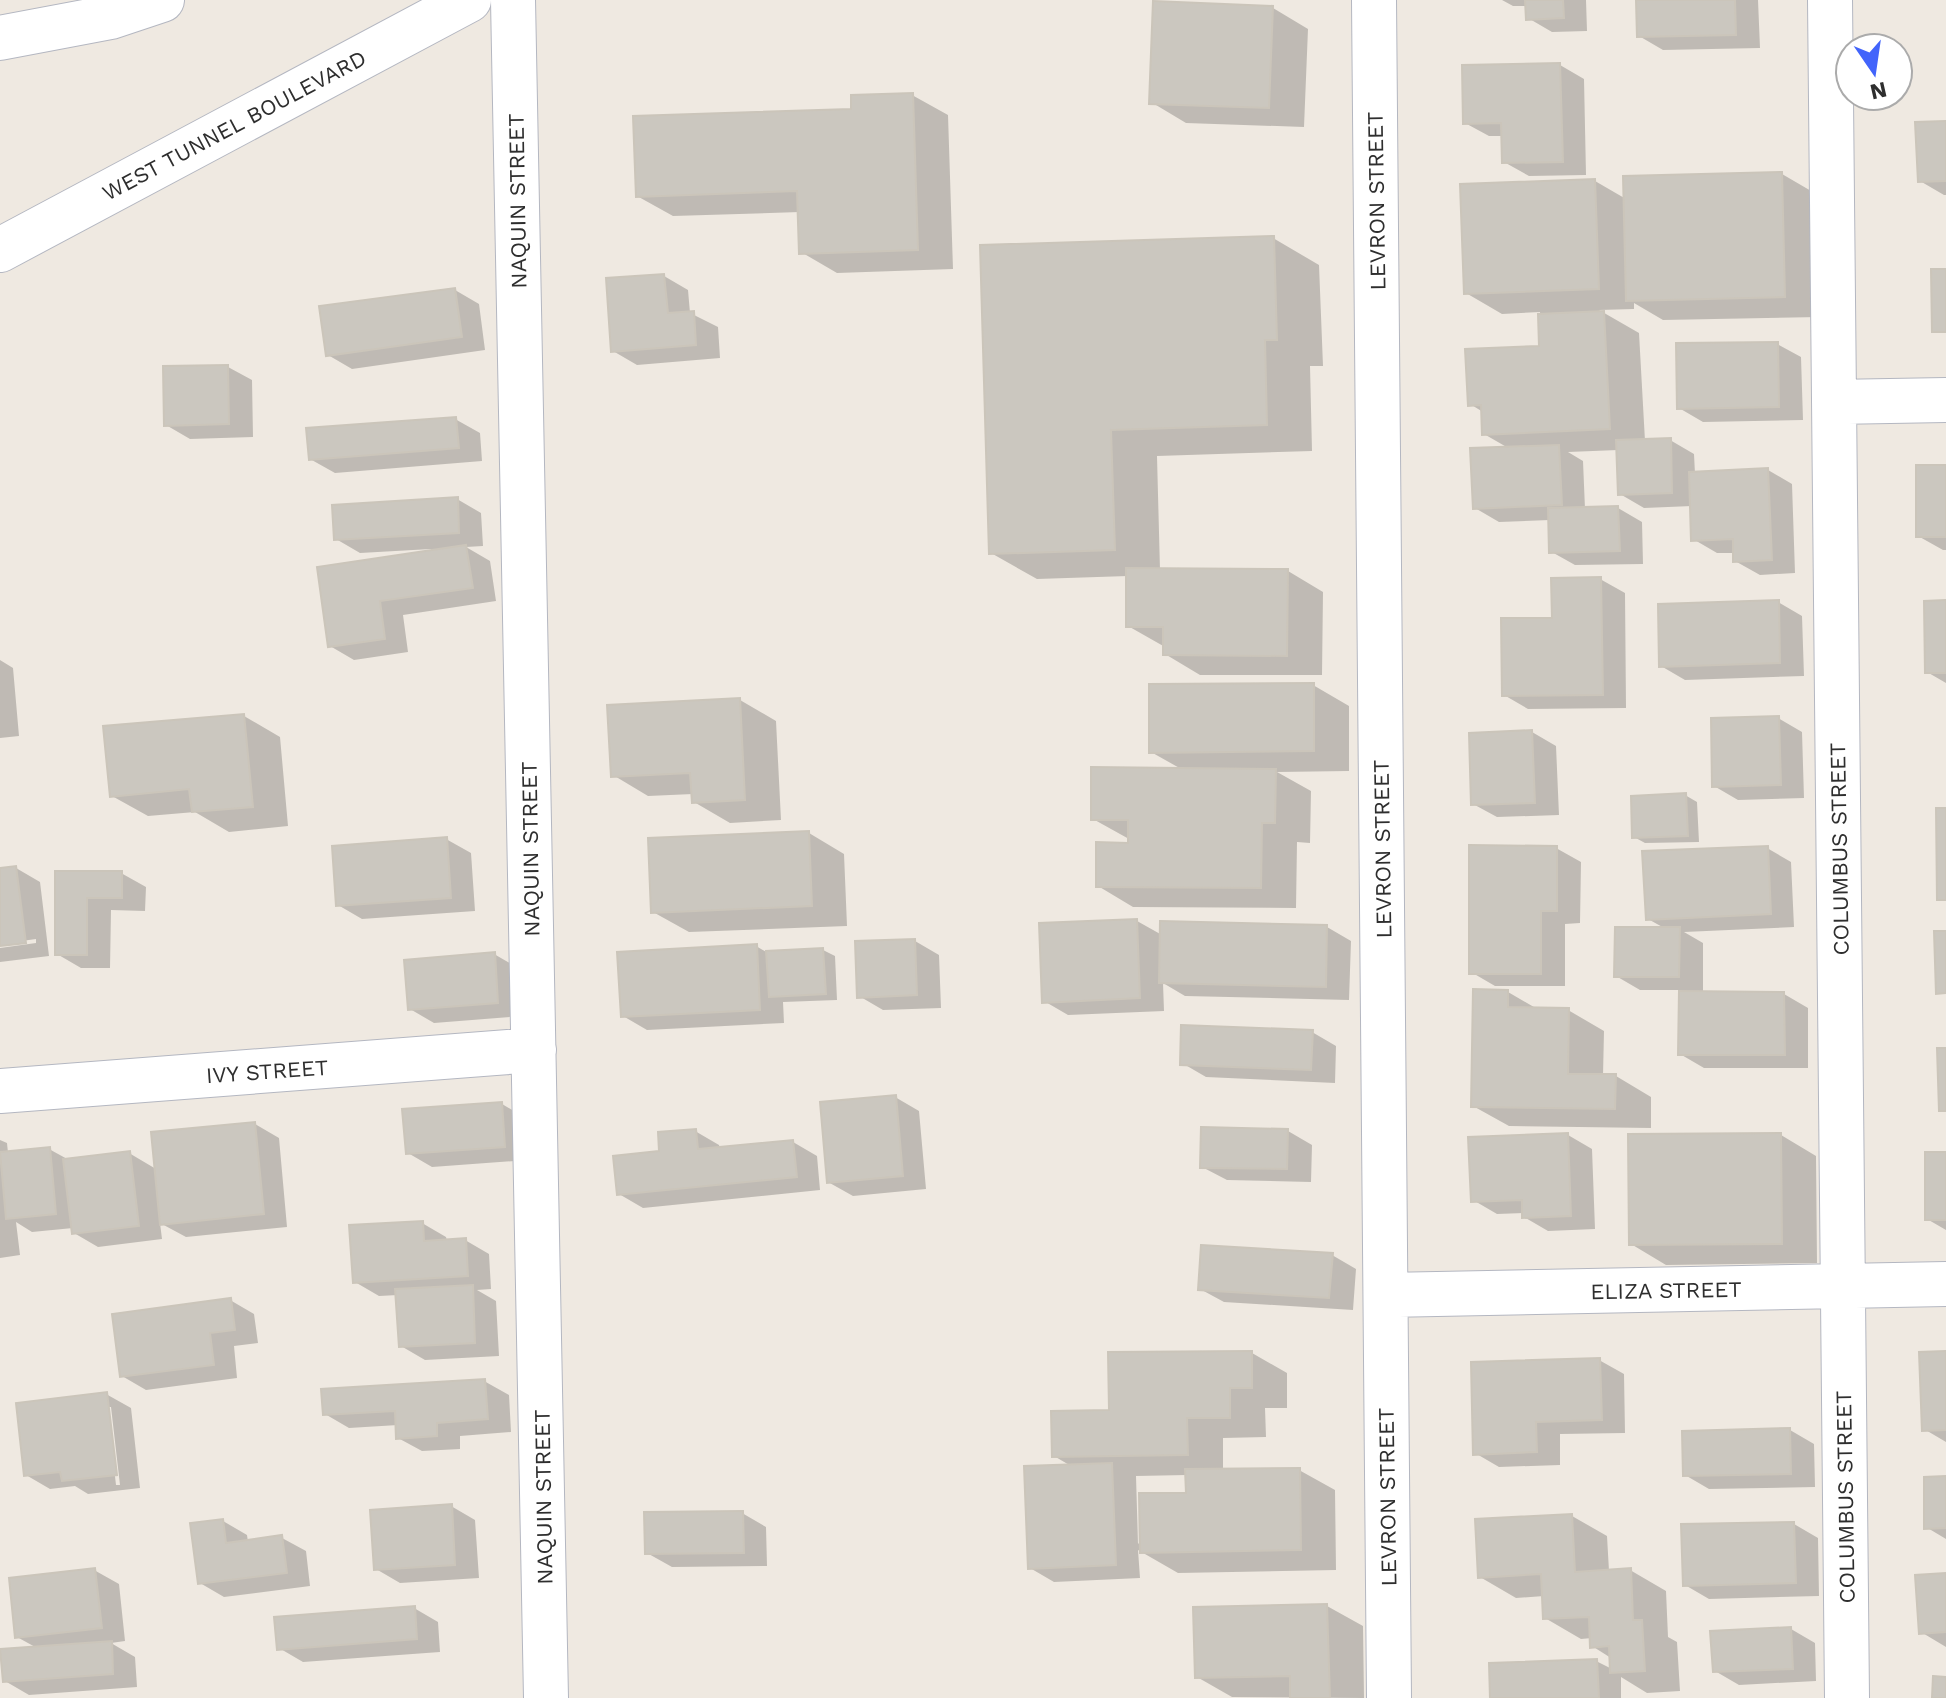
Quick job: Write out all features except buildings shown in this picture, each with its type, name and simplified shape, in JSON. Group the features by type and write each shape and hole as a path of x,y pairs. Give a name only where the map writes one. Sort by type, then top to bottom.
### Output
{"street":[{"path":"0,38 111,17 162,0"},
{"name":"WEST TUNNEL BOULEVARD","path":"0,250 469,0"},
{"name":"NAQUIN STREET","path":"513,0 546,1698"},
{"name":"LEVRON STREET","path":"1374,0 1389,1698"},
{"name":"COLUMBUS STREET","path":"1830,0 1847,1698"},
{"path":"1834,402 1946,400"},
{"name":"IVY STREET","path":"0,1091 534,1050"},
{"name":"ELIZA STREET","path":"1386,1295 1946,1284"}]}
